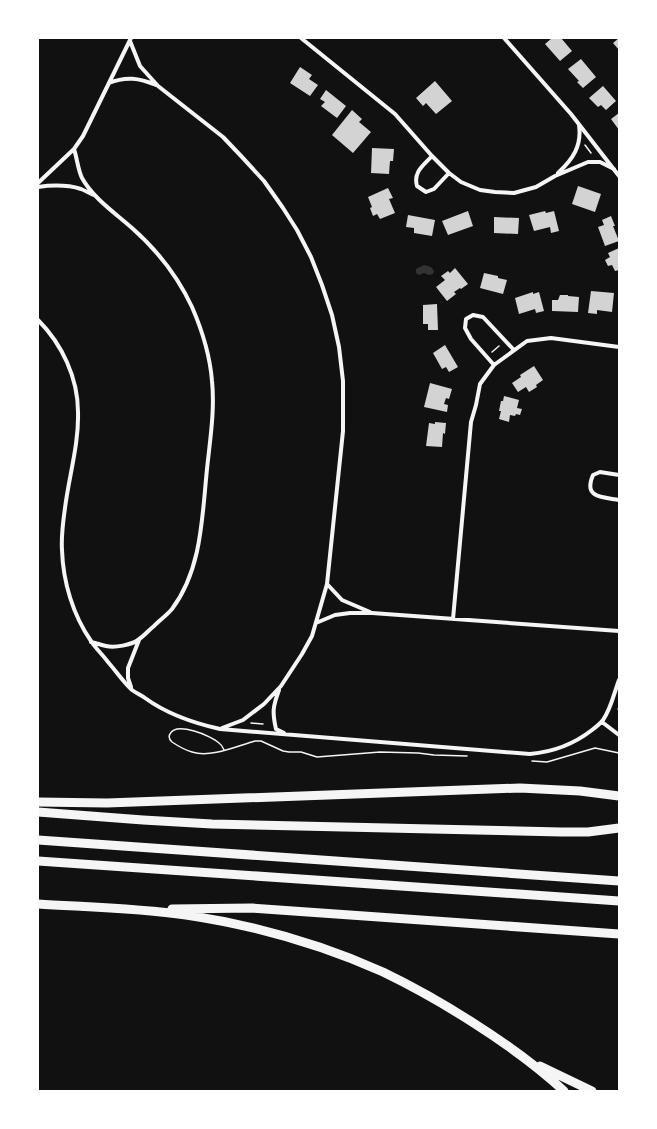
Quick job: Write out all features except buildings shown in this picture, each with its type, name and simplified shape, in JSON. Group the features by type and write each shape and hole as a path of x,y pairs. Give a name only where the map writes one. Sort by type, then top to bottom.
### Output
{"highway":[{"path":"38,802 115,803 520,788 580,791 619,796"},
{"path":"38,812 212,824 561,832 615,829"},
{"path":"38,840 619,881"},
{"path":"38,861 619,901"},
{"path":"38,904 128,909 185,915 260,930 342,955 383,972 449,1008 488,1032 530,1061 564,1091"},
{"path":"128,909 252,908 619,934"},
{"path":"530,1061 592,1091"}],"street":[{"path":"301,38 395,114 448,173 461,182 480,190 514,193 536,187 555,176 588,162 600,162 614,169"},
{"path":"504,38 579,125 619,176"},
{"path":"38,183 74,149 83,136 130,39"},
{"path":"130,39 140,66 158,86 222,137 264,181 297,230 311,257 332,315 339,347 343,381 344,431 327,584 312,636 281,686 274,702 273,716 276,729 286,734"},
{"path":"109,84 119,79 134,79 158,86"},
{"path":"555,176 569,163 577,149 580,134 579,125"},
{"path":"74,149 82,178 96,197"},
{"path":"432,156 417,172 415,180 417,186 426,192 434,190 448,173"},
{"path":"38,187 47,185 68,186 81,189 96,197 146,240 180,285 192,308 203,335 212,380 212,423 198,552 191,574 182,594 171,610 139,640 130,644 108,647 91,642"},
{"path":"494,365 471,339 465,328 466,319 473,315 483,317 513,350"},
{"path":"38,320 54,338 63,353 71,371 76,390 78,411 77,433 62,530 64,574 70,597 76,614 91,642 132,690 151,703 170,713 195,723 220,729 530,754 558,749 574,742 602,722 607,713 619,680"},
{"path":"453,619 471,422 480,384 494,365 527,341 552,338 619,347"},
{"path":"619,475 600,472 593,475 590,482 591,490 595,495 619,500"},
{"path":"327,584 342,600 372,613"},
{"path":"316,623 335,615 372,613 619,631"},
{"path":"132,690 128,678 128,668 139,640"},
{"path":"220,729 243,720 264,704 281,686"},
{"path":"602,722 619,735"}],"path":[{"path":"582,142 593,155"},
{"path":"492,352 499,346"},
{"path":"249,722 262,724"},
{"path":"224,750 219,742 194,730 176,729 173,730 170,735 170,740 172,742 192,752 213,752 224,750 259,740 283,751 301,752 319,758 380,752 418,752 434,755 472,756"},
{"path":"530,761 547,762 595,748 619,753"}],"shaded area":[{"path":"424,265 431,267 434,271 433,274 429,275 424,273 419,275 416,273 416,269"}]}
